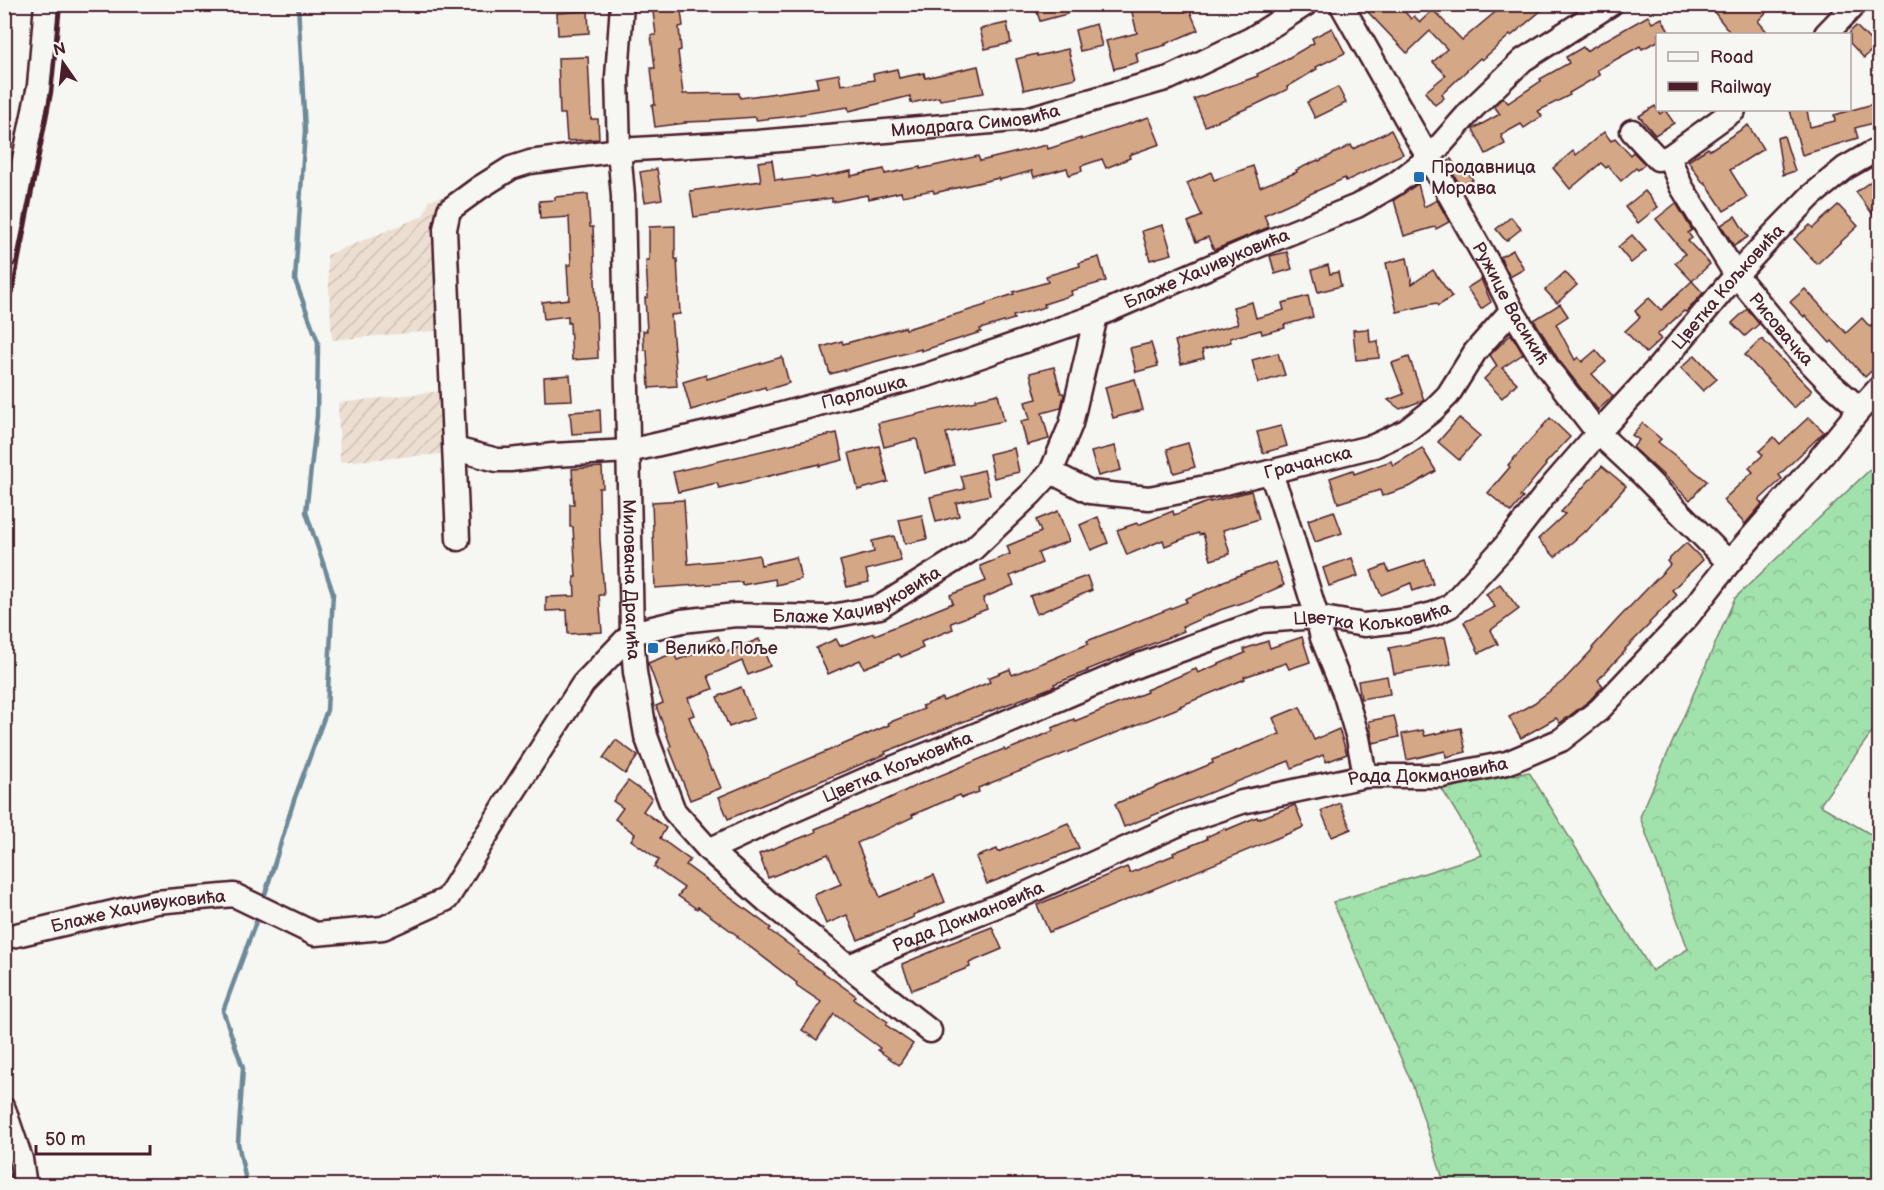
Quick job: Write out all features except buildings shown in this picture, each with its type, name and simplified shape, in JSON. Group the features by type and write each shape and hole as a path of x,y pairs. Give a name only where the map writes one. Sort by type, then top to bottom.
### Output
{"street":[{"path":"4,257 39,86 46,4"},
{"name":"Милована Драгића","path":"622,4 617,78 623,196 632,633 634,672 646,736 674,811 709,850 768,902 930,1031"},
{"name":"Миодрага Симовића","path":"455,449 445,229 449,210 511,168 530,162 619,150 757,142 1026,119 1170,78 1251,39 1306,4"},
{"name":"Ружице Васикић","path":"1341,4 1491,268 1512,310 1547,367 1598,433 1644,476 1729,563"},
{"name":"Блаже Хаџивуковића","path":"7,935 156,902 234,895 315,934 383,928 447,899 583,684 632,633 682,621 736,615 827,617 880,608 973,549 1051,472 1071,424 1096,316 1357,206 1395,184 1429,158 1474,107 1523,60 1611,4"},
{"path":"1827,33 1842,9"},
{"path":"1632,131 1658,159 1669,158 1733,111"},
{"name":"Цветка Кољковића","path":"709,850 787,813 1139,665 1262,621 1317,617 1364,625 1408,621 1433,614 1450,606 1505,546 1552,486 1663,362 1736,275 1812,196 1845,168 1880,148"},
{"name":"Рисовачка","path":"1669,158 1681,186 1736,275 1798,350 1829,382 1860,409"},
{"name":"Грачанска","path":"1051,472 1089,492 1149,498 1270,472 1374,446 1406,431 1433,410 1448,395 1475,352 1512,310"},
{"name":"Парлошка","path":"455,449 497,460 628,451 733,427 927,375 1096,316"},
{"name":"Рада Докмановића","path":"849,966 902,942 1010,901 1186,821 1242,802 1365,776 1442,776 1507,763 1561,740 1599,710 1688,616 1729,563 1880,387"},
{"path":"455,449 459,539"},
{"path":"1270,472 1322,638 1345,695 1358,738 1365,776"},
{"path":"4,1109 21,1159 25,1185"}],"shaded area":[{"path":"453,194 444,330 332,340 327,255 423,216 430,200"},
{"path":"450,390 454,453 340,462 338,403"}],"green space":[{"path":"1879,461 1879,722 1820,805 1879,839 1879,1185 1445,1185 1413,1086 1333,902 1482,855 1442,789 1529,772 1652,971 1688,949 1640,817 1735,598"}],"waterway":[{"path":"263,901 294,800 327,710 333,593 306,512 317,416 318,342 295,280 305,131 298,4"},
{"path":"247,1186 238,1143 243,1068 223,1011 259,914"}],"railway":[{"path":"4,312 13,288 51,92 60,4"}],"place":[{"name":"Продавница Морава","path":"1419,177"},
{"name":"Велико Поље","path":"653,648"}]}
